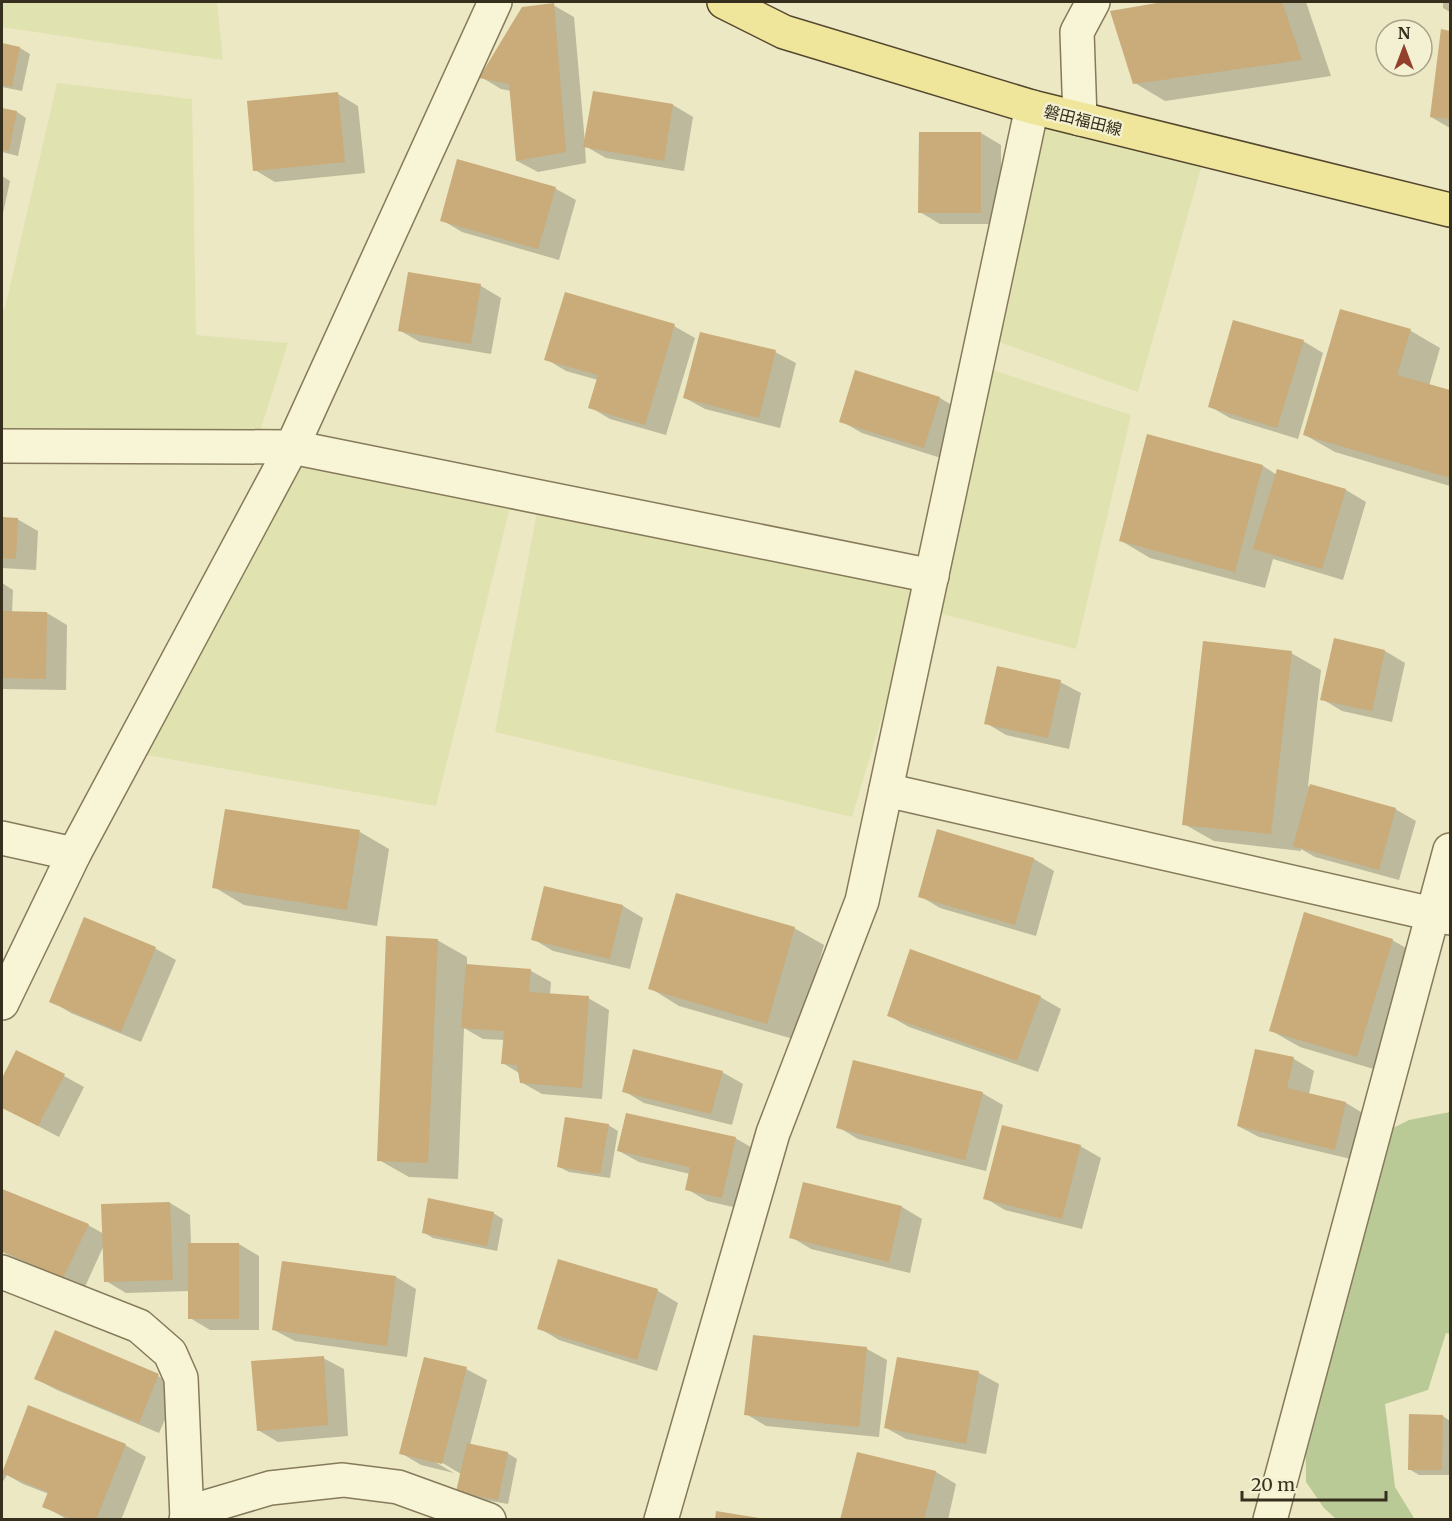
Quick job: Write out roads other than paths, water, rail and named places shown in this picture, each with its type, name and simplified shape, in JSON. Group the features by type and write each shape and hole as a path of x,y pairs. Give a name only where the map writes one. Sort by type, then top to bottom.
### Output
{"main road":[{"name":"磐田福田線","path":"724,2 784,32 1032,107 1450,210"}],"street":[{"path":"2,1003 74,854 292,447 495,2"},
{"path":"1080,119 1077,32 1093,2"},
{"path":"661,1520 773,1133 862,901 1032,107"},
{"path":"2,446 292,447 932,576"},
{"path":"886,790 1442,915"},
{"path":"2,838 74,854"},
{"path":"1270,1520 1442,915 1450,850"},
{"path":"2,1272 139,1326 170,1353 181,1378 187,1519 206,1507 270,1488 343,1480 398,1487 489,1520"}]}
